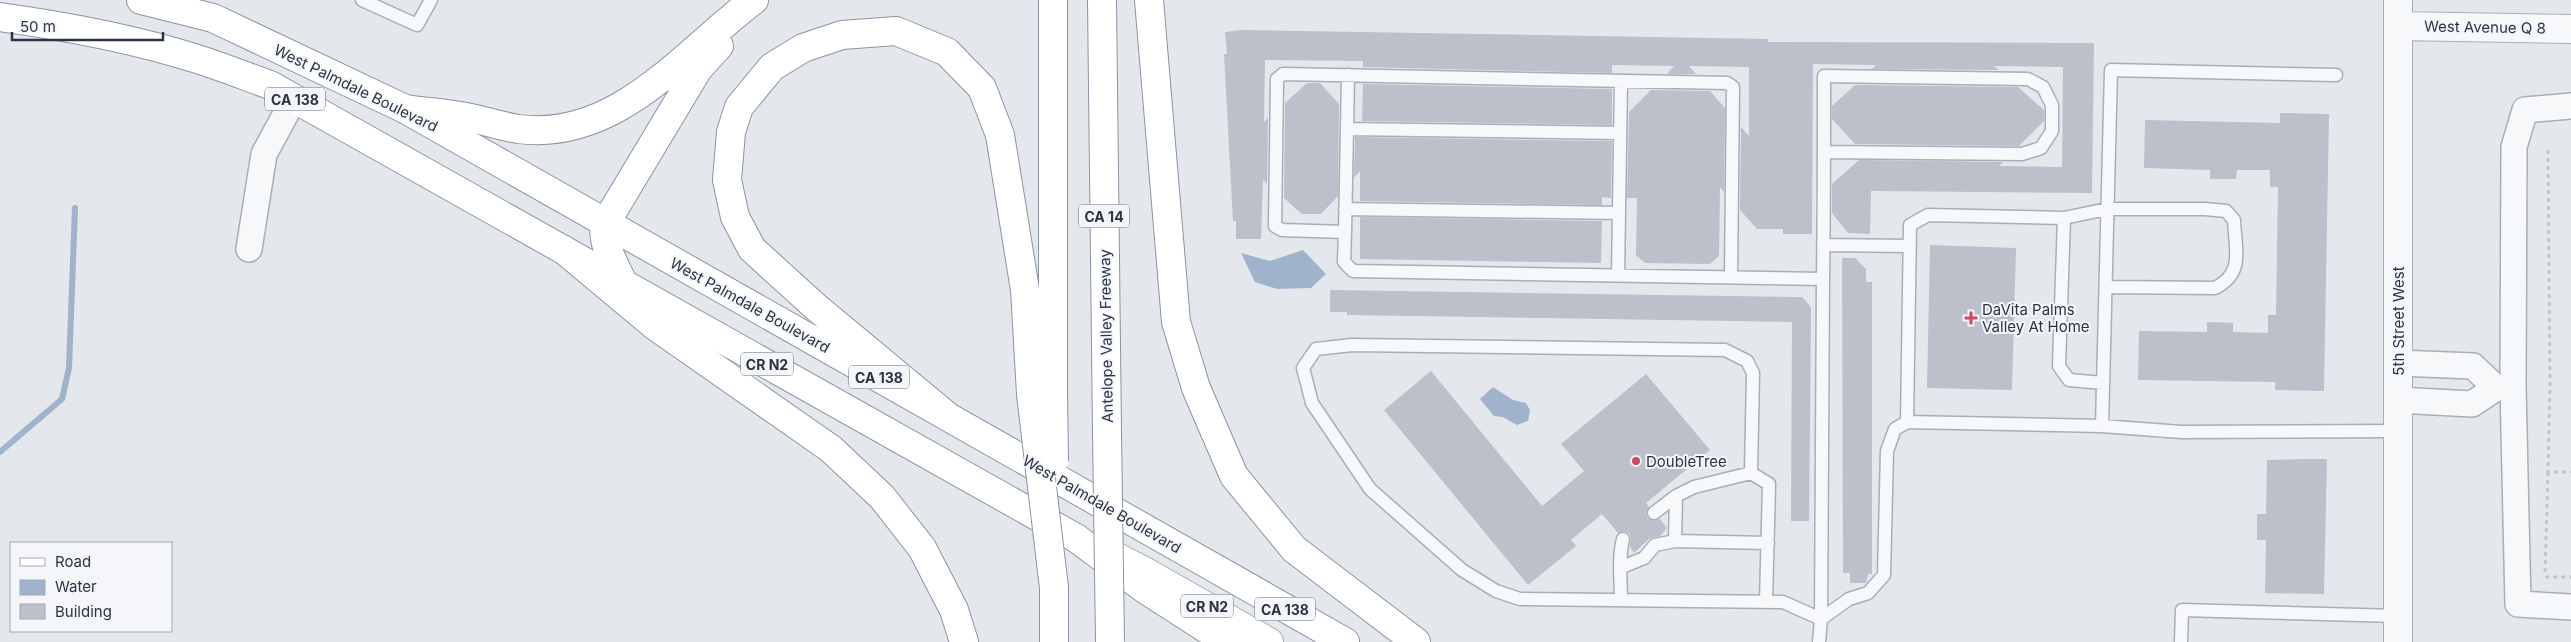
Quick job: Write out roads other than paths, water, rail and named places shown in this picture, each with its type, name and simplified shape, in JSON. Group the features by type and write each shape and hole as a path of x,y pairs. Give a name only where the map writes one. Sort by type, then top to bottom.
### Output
{"main road":[{"name":"West Palmdale Boulevard","path":"141,0 194,7 213,18 406,109 605,224 1345,642"},
{"path":"406,109 466,116 519,129 561,128 597,118 633,100 754,0"},
{"path":"622,283 606,241 605,224 698,69 763,0"},
{"path":"1053,0 1042,393 1054,588 1054,642"},
{"name":"Antelope Valley Freeway","path":"1102,0 1110,642"},
{"path":"1149,0 1176,322 1196,388 1234,476 1294,549 1416,642"},
{"name":"CA 138","path":"0,17 51,24 194,57 270,85 564,250 655,326 831,449 882,497 922,548 954,610 964,642"},
{"path":"946,415 817,308 752,249 735,217 727,180 731,132 739,107 772,67 803,48 842,35 896,31 947,52 982,88 1000,135 1042,393"},
{"name":"CR N2","path":"564,250 1076,538 1144,571 1269,642"},
{"path":"1076,538 1146,590 1227,642"}],"street":[{"name":"West Avenue Q 8","path":"2398,13 2571,29"},
{"name":"5th Street West","path":"2398,13 2398,629"},
{"path":"249,249 264,154 294,99"},
{"path":"2571,106 2525,110 2514,147 2505,387 2518,604 2571,607"},
{"path":"2398,363 2473,366 2505,387"},
{"path":"2398,400 2472,404 2505,387"}],"lane":[{"path":"362,0 417,25 431,0"},
{"path":"2102,426 2111,70 2336,75"},
{"path":"1344,232 1282,230 1275,226 1277,79 1283,74 1727,82 1733,87 1731,277"},
{"path":"1348,75 1344,262 1353,271 1823,279"},
{"path":"1819,642 1821,619 1824,76 2028,79 2043,87 2052,105 2052,131 2041,148 2022,154 1824,152"},
{"path":"1618,275 1621,81"},
{"path":"1347,129 1620,133"},
{"path":"1345,209 1619,212"},
{"path":"1907,422 1910,225 1928,214 2064,218 2107,209 2205,209 2226,211 2234,220 2236,269 2228,282 2215,288 2106,287"},
{"path":"2064,218 2059,366 2069,380 2103,383"},
{"path":"1823,245 1910,246"},
{"path":"1751,473 1753,373 1747,361 1725,350 1352,345 1316,349 1303,368 1312,404 1370,489 1462,570 1496,591 1520,599 1783,602 1821,619"},
{"path":"1821,619 1849,599 1868,593 1884,574 1887,451 1895,429 1907,422 2102,426 2181,432 2398,431"},
{"path":"1654,513 1676,496 1694,487 1751,473 1769,484 1766,602"},
{"path":"1675,541 1676,496"},
{"path":"1621,600 1622,567 1620,554 1623,539"},
{"path":"1622,567 1644,558 1655,545 1675,541 1768,543"},
{"path":"2181,642 2182,610 2398,629"}],"water":[{"path":"1303,250 1326,274 1311,288 1277,289 1255,282 1241,253 1270,261"},
{"path":"1493,387 1513,400 1526,403 1530,410 1528,421 1517,425 1503,417 1494,416 1480,399"}],"waterway":[{"path":"0,452 62,399 69,368 75,208"}],"place":[{"name":"DaVita Palms Valley At Home","path":"1971,318"},
{"name":"DoubleTree","path":"1636,461"}]}
